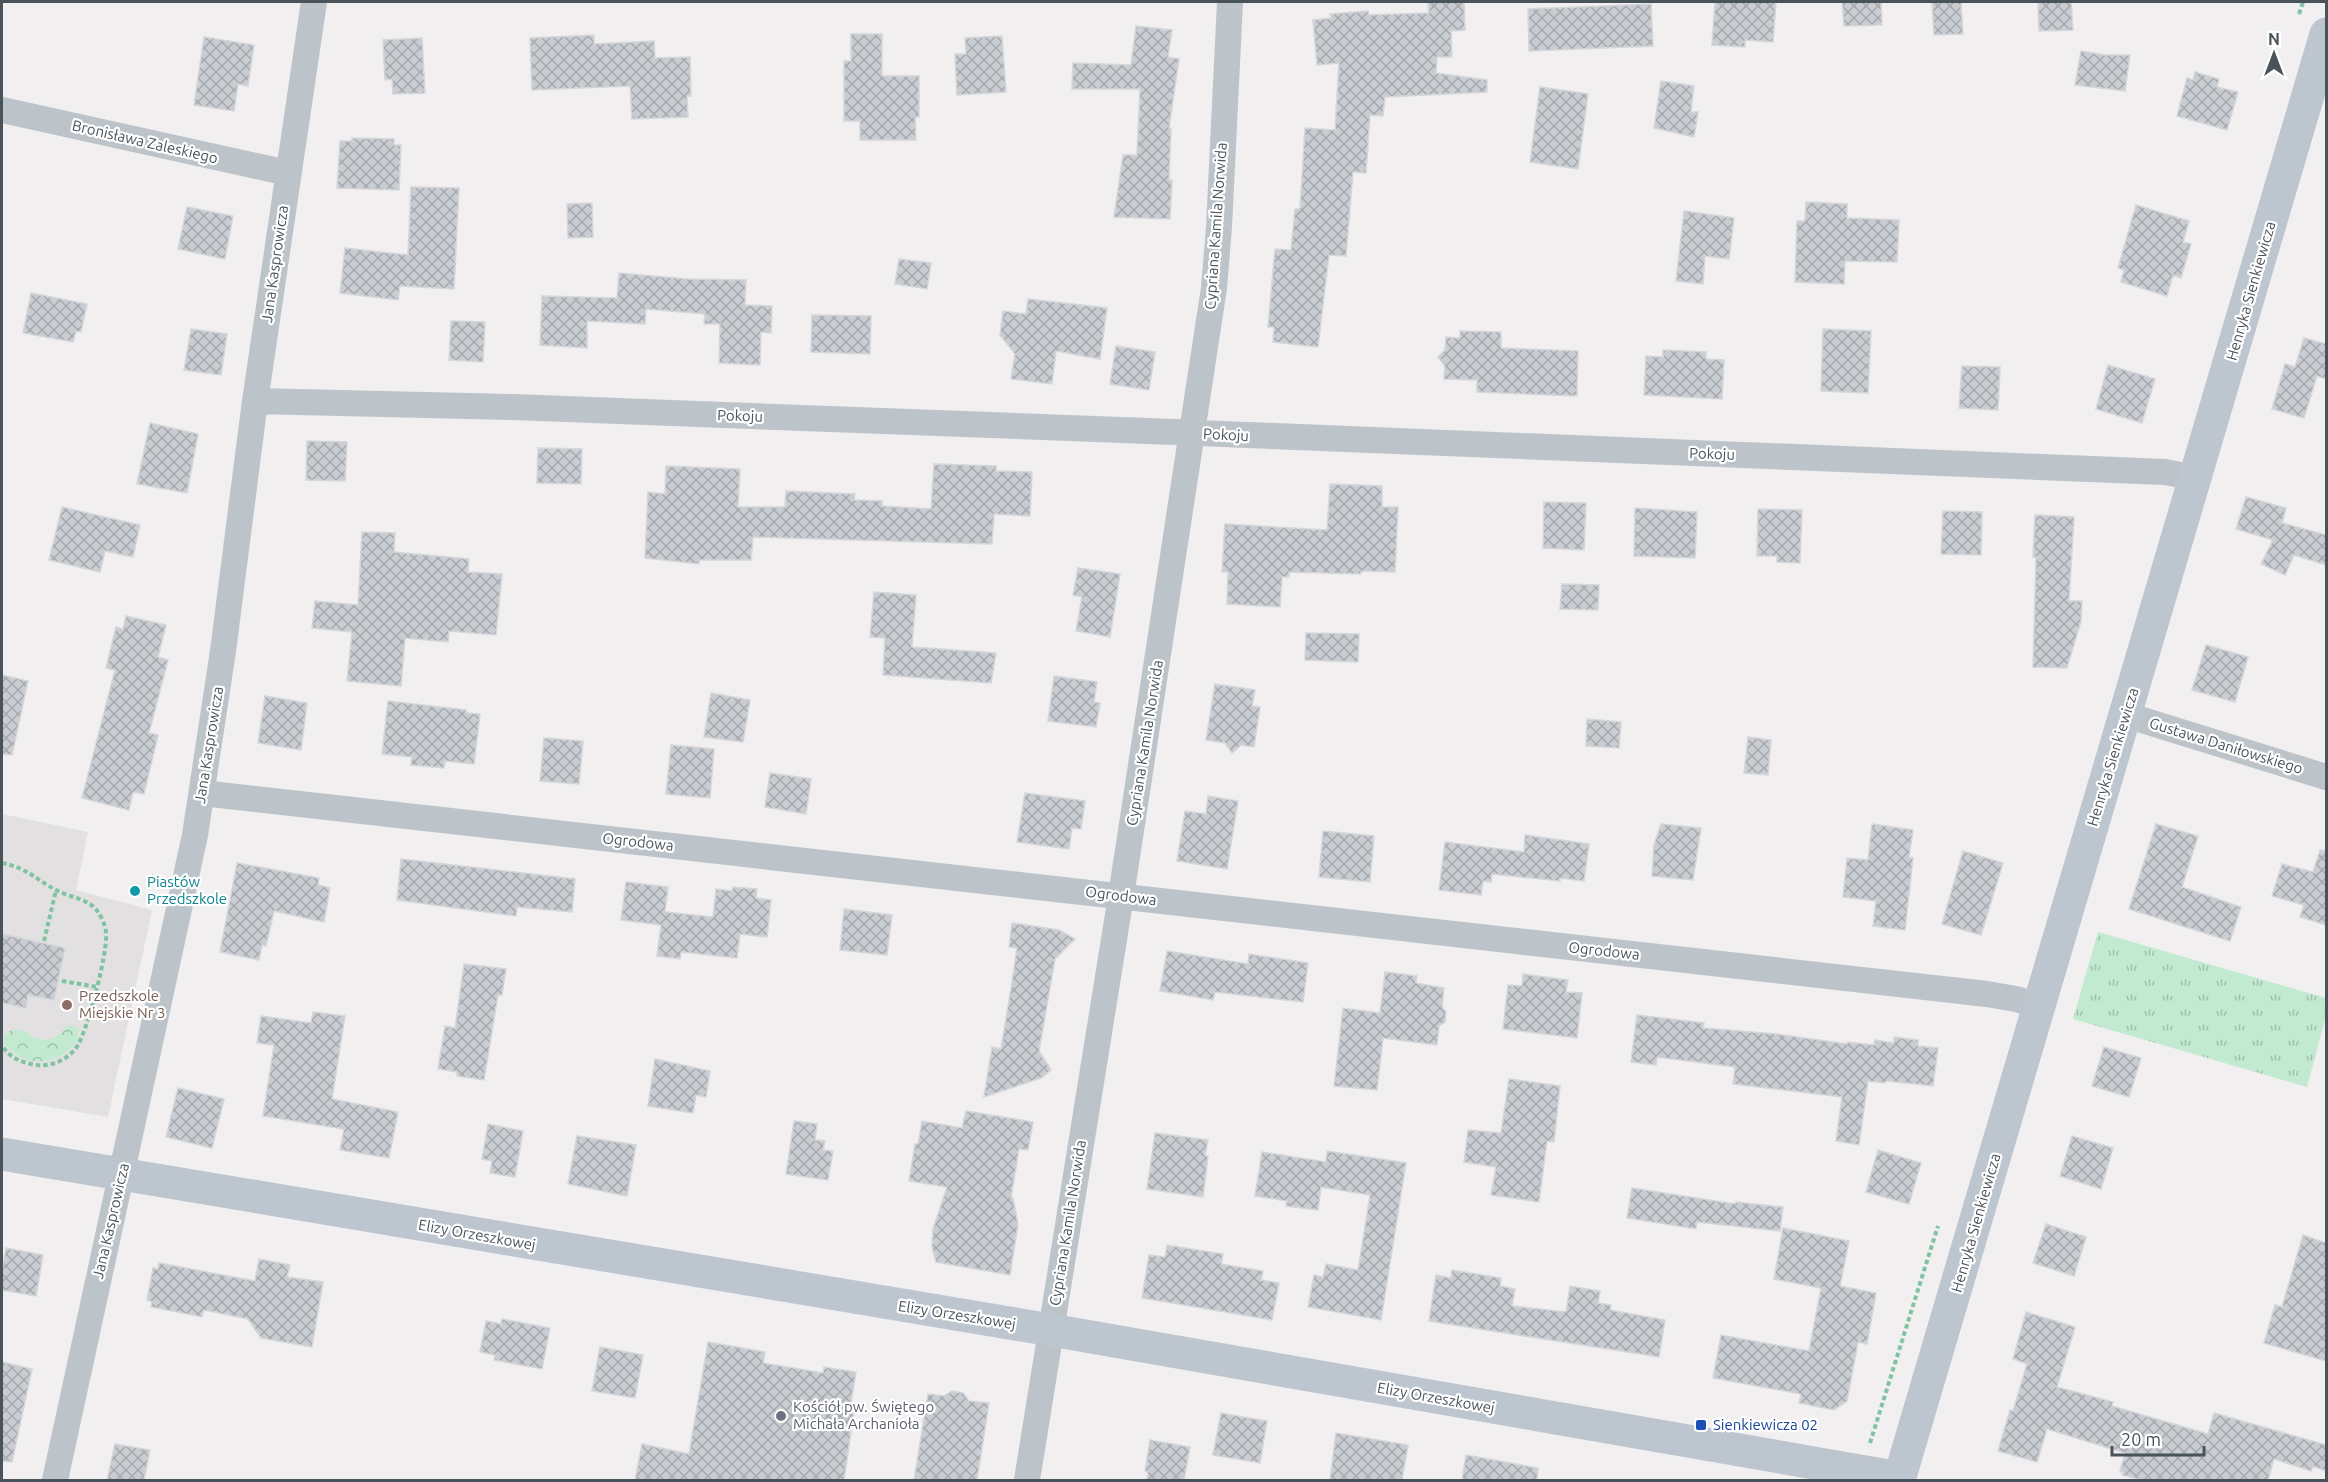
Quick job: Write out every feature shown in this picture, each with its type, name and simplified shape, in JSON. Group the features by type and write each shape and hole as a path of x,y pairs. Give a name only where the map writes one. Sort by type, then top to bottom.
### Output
{"street":[{"name":"Jana Kasprowicza","path":"55,1480 169,959 202,793 255,401 314,2"},
{"name":"Cypriana Kamila Norwida","path":"1027,1480 1193,433 1216,265 1230,2"},
{"name":"Henryka Sienkiewicza","path":"1903,1480 2326,34"},
{"name":"Bronisława Zaleskiego","path":"2,110 288,174"},
{"name":"Pokoju","path":"255,401 513,407 1193,433 2165,472 2196,478"},
{"name":"Gustawa Daniłowskiego","path":"2126,715 2326,777"},
{"name":"Ogrodowa","path":"202,793 1987,994 2040,1006"},
{"name":"Elizy Orzeszkowej","path":"2,1154 1050,1330 1903,1480"}],"path":[{"path":"2,863 24,869 56,890 89,903 99,912 106,933 97,987 85,1034 76,1048 62,1060 45,1065 33,1065 9,1055 2,1045"},
{"path":"44,941 56,890"},
{"path":"62,981 97,987"},
{"path":"1869,1447 1939,1223"}],"shaded area":[{"name":"Przedszkole Miejskie Nr 3","path":"2,814 88,832 76,890 152,910 108,1117 2,1099"}],"green space":[{"path":"2098,932 2326,998 2326,1016 2307,1087 2073,1019"},
{"path":"70,1025 78,1028 78,1040 70,1049 52,1059 32,1061 22,1058 4,1043 4,1036 11,1030 20,1029 43,1040 53,1038"}],"building":[{"path":"1428,2 1464,2 1465,30 1451,31 1452,57 1437,57 1436,73 1487,80 1487,92 1385,97 1383,116 1370,115 1366,173 1353,172 1346,256 1329,255 1318,347 1273,342 1274,327 1268,327 1275,249 1291,250 1295,209 1300,209 1305,128 1335,130 1339,63 1317,65 1313,20 1331,18 1330,14 1368,11 1369,15 1429,13"},
{"path":"1715,2 1776,2 1773,42 1745,40 1745,47 1712,45"},
{"path":"1842,2 1881,2 1882,25 1844,26"},
{"path":"1932,2 1961,2 1963,34 1934,35"},
{"path":"2038,2 2071,2 2073,30 2039,31"},
{"path":"1651,4 1653,46 1529,51 1528,9"},
{"path":"1136,26 1172,30 1168,57 1179,59 1169,128 1171,129 1169,180 1172,180 1170,219 1114,217 1123,155 1137,155 1140,89 1072,89 1073,63 1131,65"},
{"path":"851,34 882,34 882,76 919,76 919,117 915,117 916,140 860,140 860,121 844,121 844,61 851,61"},
{"path":"594,35 594,44 654,41 655,58 690,57 691,96 687,96 688,117 632,119 630,86 532,90 530,38"},
{"path":"1002,36 1006,92 957,95 955,54 966,54 965,38"},
{"path":"204,37 254,45 248,86 238,84 234,111 194,105"},
{"path":"422,38 425,93 393,94 392,79 385,80 383,40"},
{"path":"2081,51 2105,55 2130,55 2125,91 2075,85"},
{"path":"2195,72 2219,79 2217,87 2238,92 2227,130 2177,116 2187,78 2193,80"},
{"path":"1661,81 1694,86 1691,112 1698,112 1694,137 1654,128"},
{"path":"1540,87 1588,94 1578,169 1530,162"},
{"path":"352,138 394,139 394,145 401,145 399,190 337,188 340,141 352,141"},
{"path":"411,187 459,188 454,289 400,286 398,300 340,293 345,248 408,255"},
{"path":"1806,202 1847,204 1847,218 1899,220 1897,262 1845,261 1844,284 1795,282 1797,221 1805,221"},
{"path":"592,203 593,237 568,238 567,204"},
{"path":"2136,205 2189,221 2183,242 2191,244 2181,278 2173,275 2167,296 2121,282 2124,270 2118,268"},
{"path":"187,207 233,216 225,259 178,249"},
{"path":"1684,211 1734,218 1729,259 1705,256 1703,284 1676,281"},
{"path":"899,259 931,263 927,289 895,284"},
{"path":"619,273 688,279 746,280 745,305 772,306 771,333 761,332 760,365 719,363 720,324 704,324 705,314 646,309 645,324 587,321 587,348 540,345 542,296 617,298"},
{"path":"31,293 87,304 81,332 76,331 73,342 23,333"},
{"path":"1028,299 1107,308 1100,359 1056,351 1052,384 1011,379 1015,354 1000,335 1003,311 1026,314"},
{"path":"812,315 871,316 870,354 811,352"},
{"path":"451,321 485,322 483,362 449,360"},
{"path":"191,329 227,334 221,375 184,370"},
{"path":"1823,329 1871,331 1868,393 1821,391"},
{"path":"1460,331 1501,332 1501,348 1578,351 1577,396 1477,392 1477,380 1444,379 1445,366 1438,357 1445,350 1446,337 1460,338"},
{"path":"2304,338 2326,344 2326,379 2317,376 2304,418 2272,409 2285,364 2295,367"},
{"path":"1116,346 1155,352 1149,390 1110,384"},
{"path":"1663,350 1706,352 1706,359 1724,360 1722,399 1644,395 1646,356 1663,357"},
{"path":"2108,365 2155,379 2142,423 2096,409"},
{"path":"1962,366 2000,367 1998,410 1959,408"},
{"path":"150,423 198,434 187,493 137,484"},
{"path":"307,441 347,442 345,481 306,480"},
{"path":"538,448 582,449 581,484 537,483"},
{"path":"934,464 996,466 996,471 1032,472 1030,516 994,514 992,544 753,537 751,560 699,560 699,564 645,558 648,492 665,494 666,466 740,469 738,507 785,507 786,491 855,494 854,500 882,501 882,506 931,509"},
{"path":"1330,484 1382,486 1382,507 1398,507 1395,572 1361,571 1361,574 1289,572 1289,577 1282,577 1280,607 1227,604 1228,572 1222,572 1225,524 1327,530"},
{"path":"2246,497 2286,508 2282,523 2326,535 2326,565 2294,555 2285,575 2261,564 2273,540 2236,529"},
{"path":"1544,502 1586,503 1584,550 1543,548"},
{"path":"62,507 140,525 133,557 105,551 100,572 49,560"},
{"path":"1635,508 1697,512 1695,558 1634,556"},
{"path":"1758,509 1802,510 1800,563 1777,562 1777,556 1757,556"},
{"path":"1943,511 1982,512 1981,555 1941,554"},
{"path":"2035,515 2074,517 2069,601 2082,601 2081,621 2067,668 2033,667"},
{"path":"362,532 395,533 394,552 469,559 468,572 502,574 496,635 449,631 448,642 405,638 401,686 347,681 352,632 312,628 315,601 358,605"},
{"path":"1078,568 1120,574 1110,637 1076,631 1082,597 1073,595"},
{"path":"1562,584 1599,585 1598,610 1560,609"},
{"path":"874,592 916,595 912,647 996,653 991,683 883,675 885,638 870,637"},
{"path":"126,616 166,625 158,657 168,660 149,733 158,735 144,794 133,792 129,810 82,798 115,670 106,668 116,627 123,629"},
{"path":"1306,633 1359,634 1358,662 1305,660"},
{"path":"2206,645 2248,657 2235,702 2192,690"},
{"path":"2,675 28,681 12,755 2,754"},
{"path":"1054,676 1097,682 1094,702 1100,703 1096,727 1048,721"},
{"path":"1215,684 1255,690 1252,706 1260,707 1254,747 1241,745 1232,753 1225,743 1206,740"},
{"path":"711,693 750,700 743,742 704,737"},
{"path":"265,696 307,703 301,750 258,743"},
{"path":"388,701 466,710 466,713 480,714 474,764 445,761 444,768 411,765 412,757 382,754"},
{"path":"1587,719 1621,722 1619,748 1586,746"},
{"path":"1748,737 1771,740 1768,775 1744,773"},
{"path":"544,738 583,741 579,784 540,781"},
{"path":"671,745 714,749 710,798 666,794"},
{"path":"770,773 811,779 806,814 765,807"},
{"path":"1025,793 1085,801 1081,829 1072,828 1069,849 1017,842"},
{"path":"1208,796 1238,801 1227,869 1177,861 1185,811 1206,814"},
{"path":"1661,824 1701,828 1693,880 1652,876 1654,845"},
{"path":"1872,824 1913,830 1909,857 1913,858 1905,930 1873,926 1876,901 1843,897 1847,858 1868,860"},
{"path":"2156,824 2198,836 2182,887 2241,907 2230,941 2129,909"},
{"path":"1323,831 1374,836 1370,882 1319,877"},
{"path":"1525,835 1589,844 1584,881 1560,878 1560,881 1492,874 1491,882 1483,881 1481,895 1439,890 1445,842 1524,852"},
{"path":"2320,850 2326,851 2326,925 2300,917 2304,905 2272,896 2282,864 2313,872"},
{"path":"1963,851 2003,863 1981,935 1942,924"},
{"path":"401,859 575,879 572,912 517,907 516,916 397,900"},
{"path":"237,863 319,878 318,885 330,888 324,922 274,911 266,946 262,945 259,960 220,952"},
{"path":"626,882 668,887 665,912 713,917 716,889 732,891 733,887 757,889 756,898 771,900 767,937 740,934 737,958 681,952 680,959 657,956 661,925 621,920"},
{"path":"844,909 892,915 887,955 840,950"},
{"path":"1012,923 1059,930 1075,939 1055,959 1039,1051 1051,1070 1041,1078 984,1097 992,1047 1001,1049 1012,982 1017,948 1009,947"},
{"path":"2,934 65,948 54,1000 28,995 26,1008 2,1003"},
{"path":"1167,951 1248,964 1249,954 1308,963 1303,1002 1215,992 1213,1000 1160,991"},
{"path":"464,964 506,969 502,995 498,995 484,1080 457,1076 457,1072 438,1069 445,1026 455,1028"},
{"path":"1385,972 1417,976 1416,983 1444,988 1442,1007 1446,1012 1445,1022 1439,1026 1437,1045 1383,1038 1377,1090 1334,1086 1343,1008 1380,1013"},
{"path":"1523,974 1568,980 1566,992 1582,993 1577,1038 1503,1029 1508,985 1522,986"},
{"path":"313,1012 345,1016 332,1099 398,1112 389,1158 340,1150 344,1129 263,1116 274,1045 257,1043 261,1016 311,1023"},
{"path":"1637,1015 1704,1023 1703,1028 1777,1034 1847,1044 1848,1042 1874,1045 1875,1040 1894,1043 1894,1037 1918,1040 1918,1046 1938,1048 1933,1086 1868,1081 1859,1145 1836,1141 1842,1097 1733,1084 1735,1067 1657,1057 1656,1065 1631,1062"},
{"path":"2104,1047 2141,1058 2129,1097 2092,1086"},
{"path":"655,1059 710,1071 706,1097 696,1095 693,1113 648,1106"},
{"path":"1509,1079 1560,1086 1554,1142 1547,1141 1539,1202 1491,1195 1496,1167 1464,1162 1468,1130 1501,1133"},
{"path":"178,1088 224,1099 212,1148 166,1137"},
{"path":"966,1111 1033,1122 1028,1150 1019,1149 1011,1198 1013,1198 1018,1224 1010,1275 936,1262 932,1247 933,1229 947,1187 909,1181 915,1144 918,1144 922,1121 962,1128"},
{"path":"794,1121 817,1124 815,1140 825,1141 823,1150 833,1151 828,1180 786,1174"},
{"path":"488,1124 523,1131 515,1177 490,1173 492,1161 482,1159"},
{"path":"1155,1133 1208,1140 1203,1197 1147,1189"},
{"path":"577,1136 636,1145 627,1196 568,1184"},
{"path":"2072,1136 2113,1148 2101,1189 2060,1176"},
{"path":"1878,1150 1921,1163 1909,1204 1866,1192"},
{"path":"1327,1151 1406,1163 1381,1320 1308,1307 1314,1275 1323,1277 1326,1264 1358,1270 1370,1195 1321,1187 1318,1210 1286,1206 1287,1201 1255,1196 1262,1152 1326,1162"},
{"path":"1632,1188 1735,1204 1736,1202 1783,1207 1780,1231 1697,1222 1696,1229 1627,1218"},
{"path":"2046,1224 2086,1237 2074,1276 2033,1263"},
{"path":"1783,1228 1849,1241 1840,1286 1876,1293 1867,1344 1858,1342 1847,1401 1834,1410 1799,1403 1801,1394 1713,1378 1721,1335 1809,1351 1821,1288 1774,1279"},
{"path":"2303,1235 2326,1243 2326,1361 2264,1343 2275,1305 2282,1307"},
{"path":"1167,1245 1223,1254 1221,1264 1263,1271 1261,1280 1279,1283 1272,1320 1142,1298 1149,1255 1165,1257"},
{"path":"6,1248 43,1255 36,1296 2,1290 2,1271"},
{"path":"259,1259 290,1265 287,1277 323,1282 312,1347 261,1338 248,1319 204,1310 202,1317 151,1307 152,1302 147,1300 153,1268 158,1269 159,1263 255,1281"},
{"path":"1452,1270 1501,1278 1500,1286 1515,1289 1512,1306 1566,1312 1570,1286 1600,1291 1598,1303 1611,1305 1610,1310 1665,1320 1659,1357 1429,1321 1436,1275 1451,1278"},
{"path":"2026,1312 2075,1327 2057,1387 2113,1402 2112,1406 2208,1434 2214,1413 2326,1445 2326,1471 2313,1466 2311,1471 2274,1459 2268,1480 2142,1480 2122,1475 2123,1472 2120,1472 2125,1453 2047,1429 2037,1462 1998,1451 2027,1364 2013,1359"},
{"path":"502,1319 550,1328 542,1369 494,1360 495,1355 480,1352 486,1321 501,1324"},
{"name":"Kościół pw. Świętego Michała Archanioła","path":"708,1342 765,1352 763,1363 823,1373 824,1367 856,1372 851,1403 855,1404 844,1480 635,1480 642,1444 689,1454"},
{"path":"600,1347 643,1355 635,1398 592,1391"},
{"path":"2,1362 32,1369 12,1462 2,1461"},
{"path":"952,1391 963,1393 969,1401 989,1403 977,1480 914,1480 928,1394 944,1396"},
{"path":"1221,1413 1267,1421 1260,1463 1213,1455"},
{"path":"1336,1433 1408,1445 1402,1480 1330,1480"},
{"path":"1150,1440 1190,1447 1184,1480 1147,1480 1148,1472 1145,1471"},
{"path":"115,1444 150,1450 144,1480 107,1480"},
{"path":"1466,1455 1538,1468 1537,1480 1462,1480"}],"place":[{"name":"Piastów Przedszkole","path":"135,891"},
{"name":"Przedszkole Miejskie Nr 3","path":"67,1005"},
{"name":"Kościół pw. Świętego Michała Archanioła","path":"781,1416"},
{"name":"Sienkiewicza 02","path":"1701,1425"}]}
